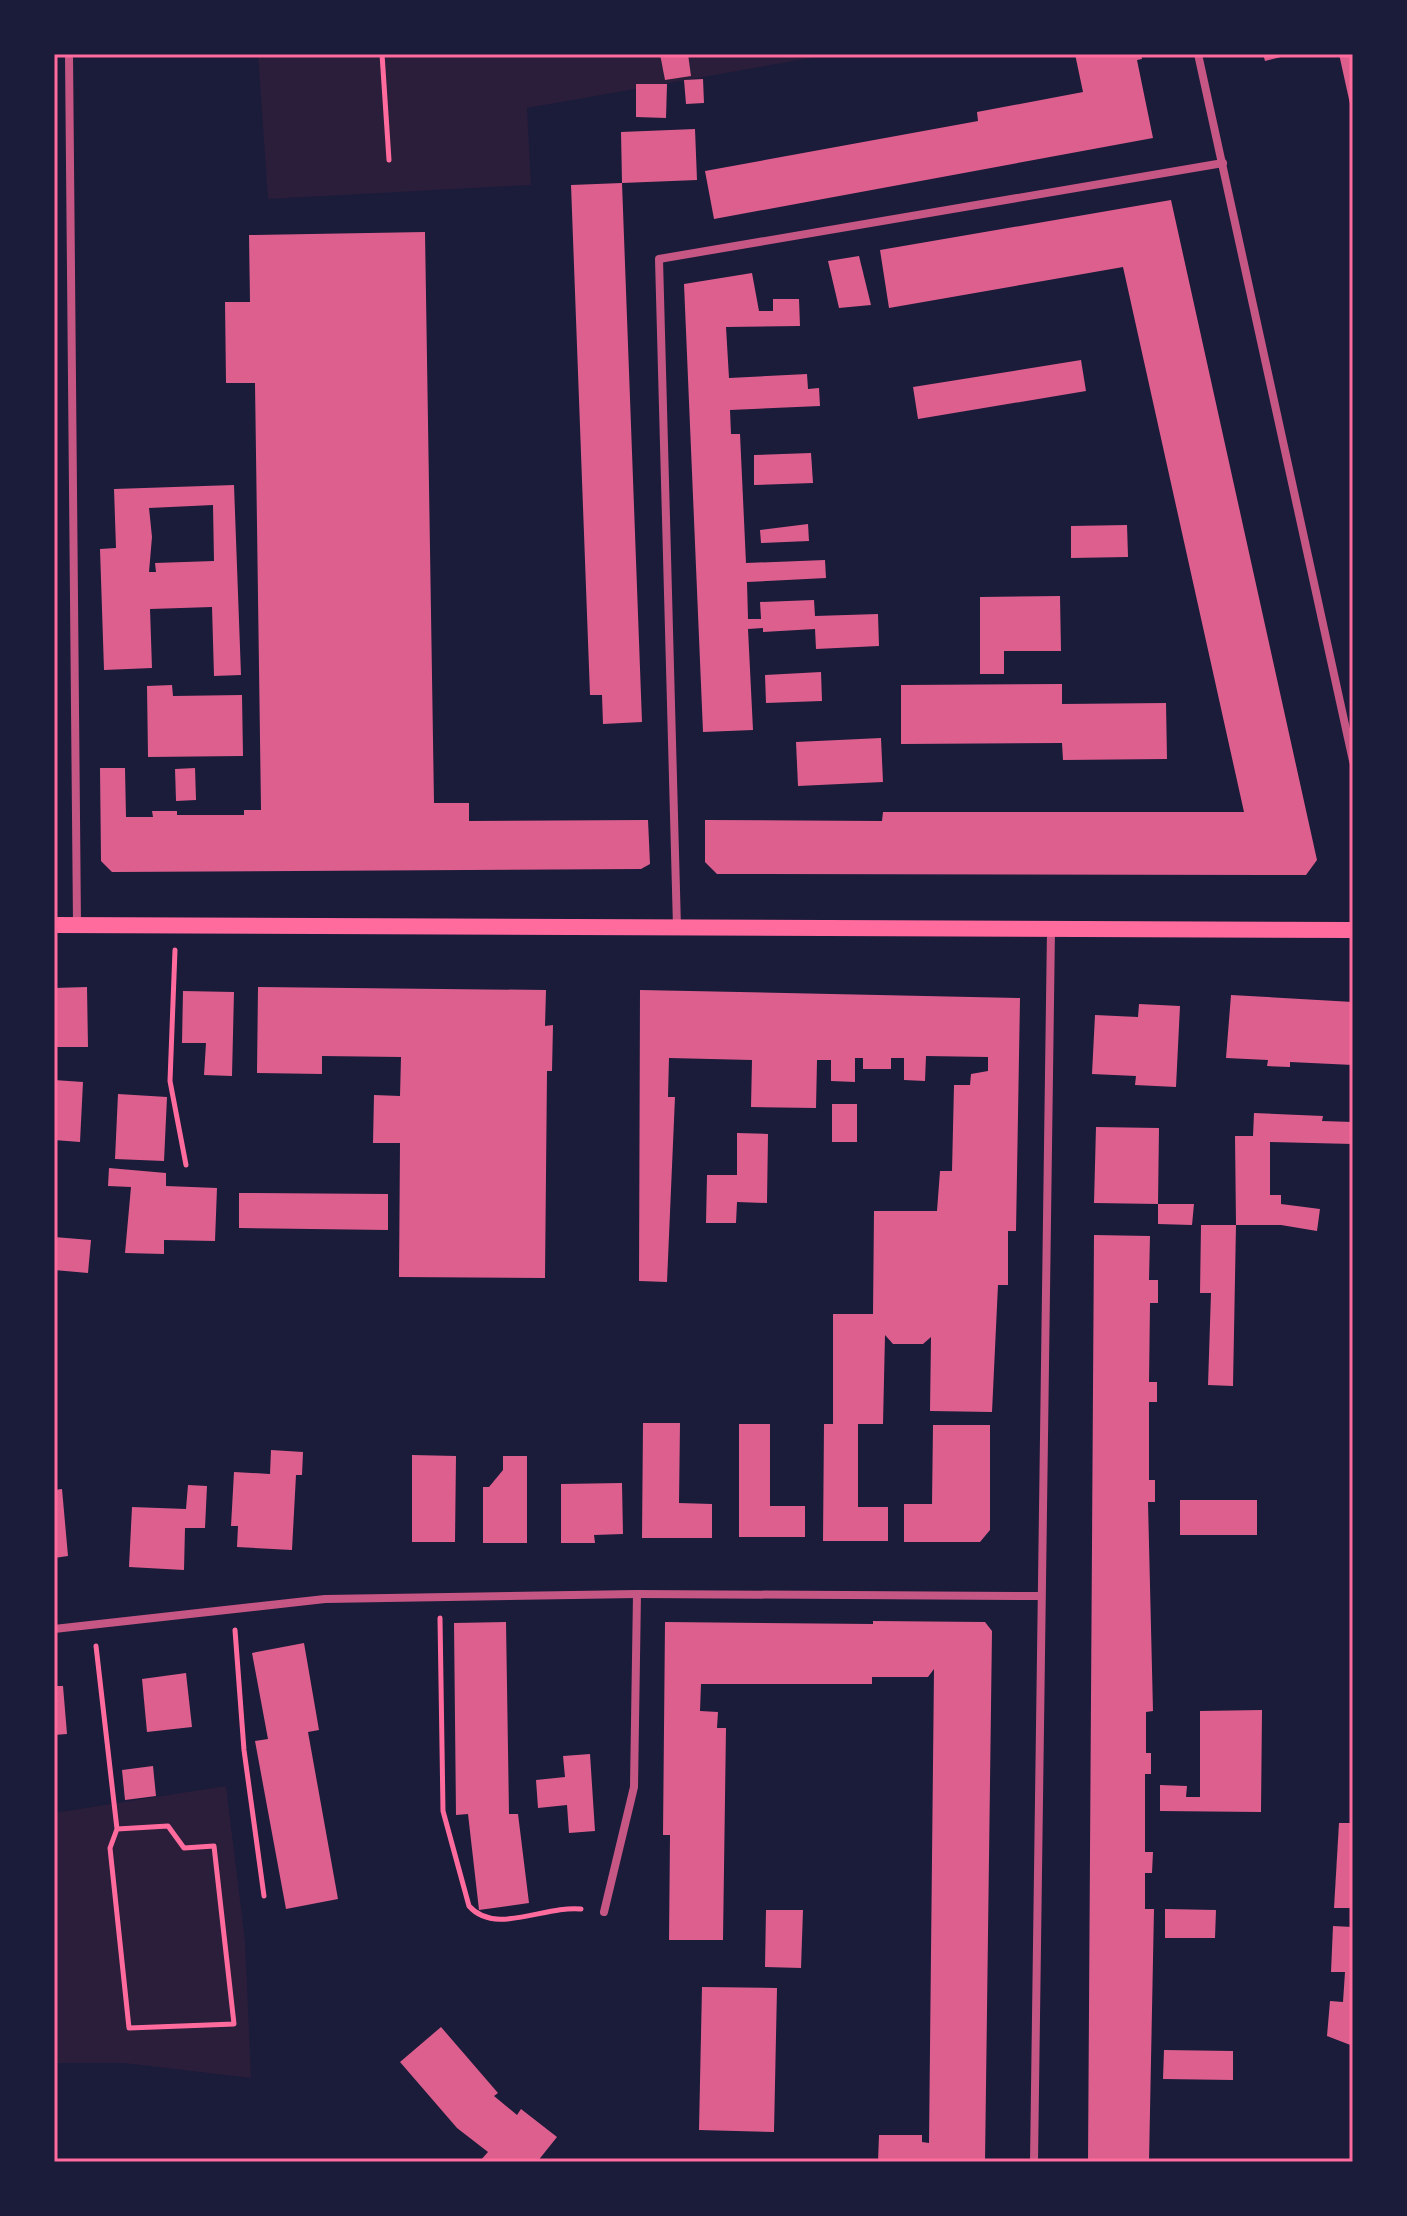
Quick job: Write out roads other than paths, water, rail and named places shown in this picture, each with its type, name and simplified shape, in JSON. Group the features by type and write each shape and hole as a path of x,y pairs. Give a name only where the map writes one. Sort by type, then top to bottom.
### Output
{"main road":[{"path":"54,925 1353,930"}],"street":[{"path":"69,54 77,925"},
{"path":"1198,54 1353,761"},
{"path":"677,927 659,259 1223,163"},
{"path":"1034,2162 1051,929"},
{"path":"54,1629 325,1599 637,1594 1041,1596"},
{"path":"604,1912 634,1787 637,1594"}]}
